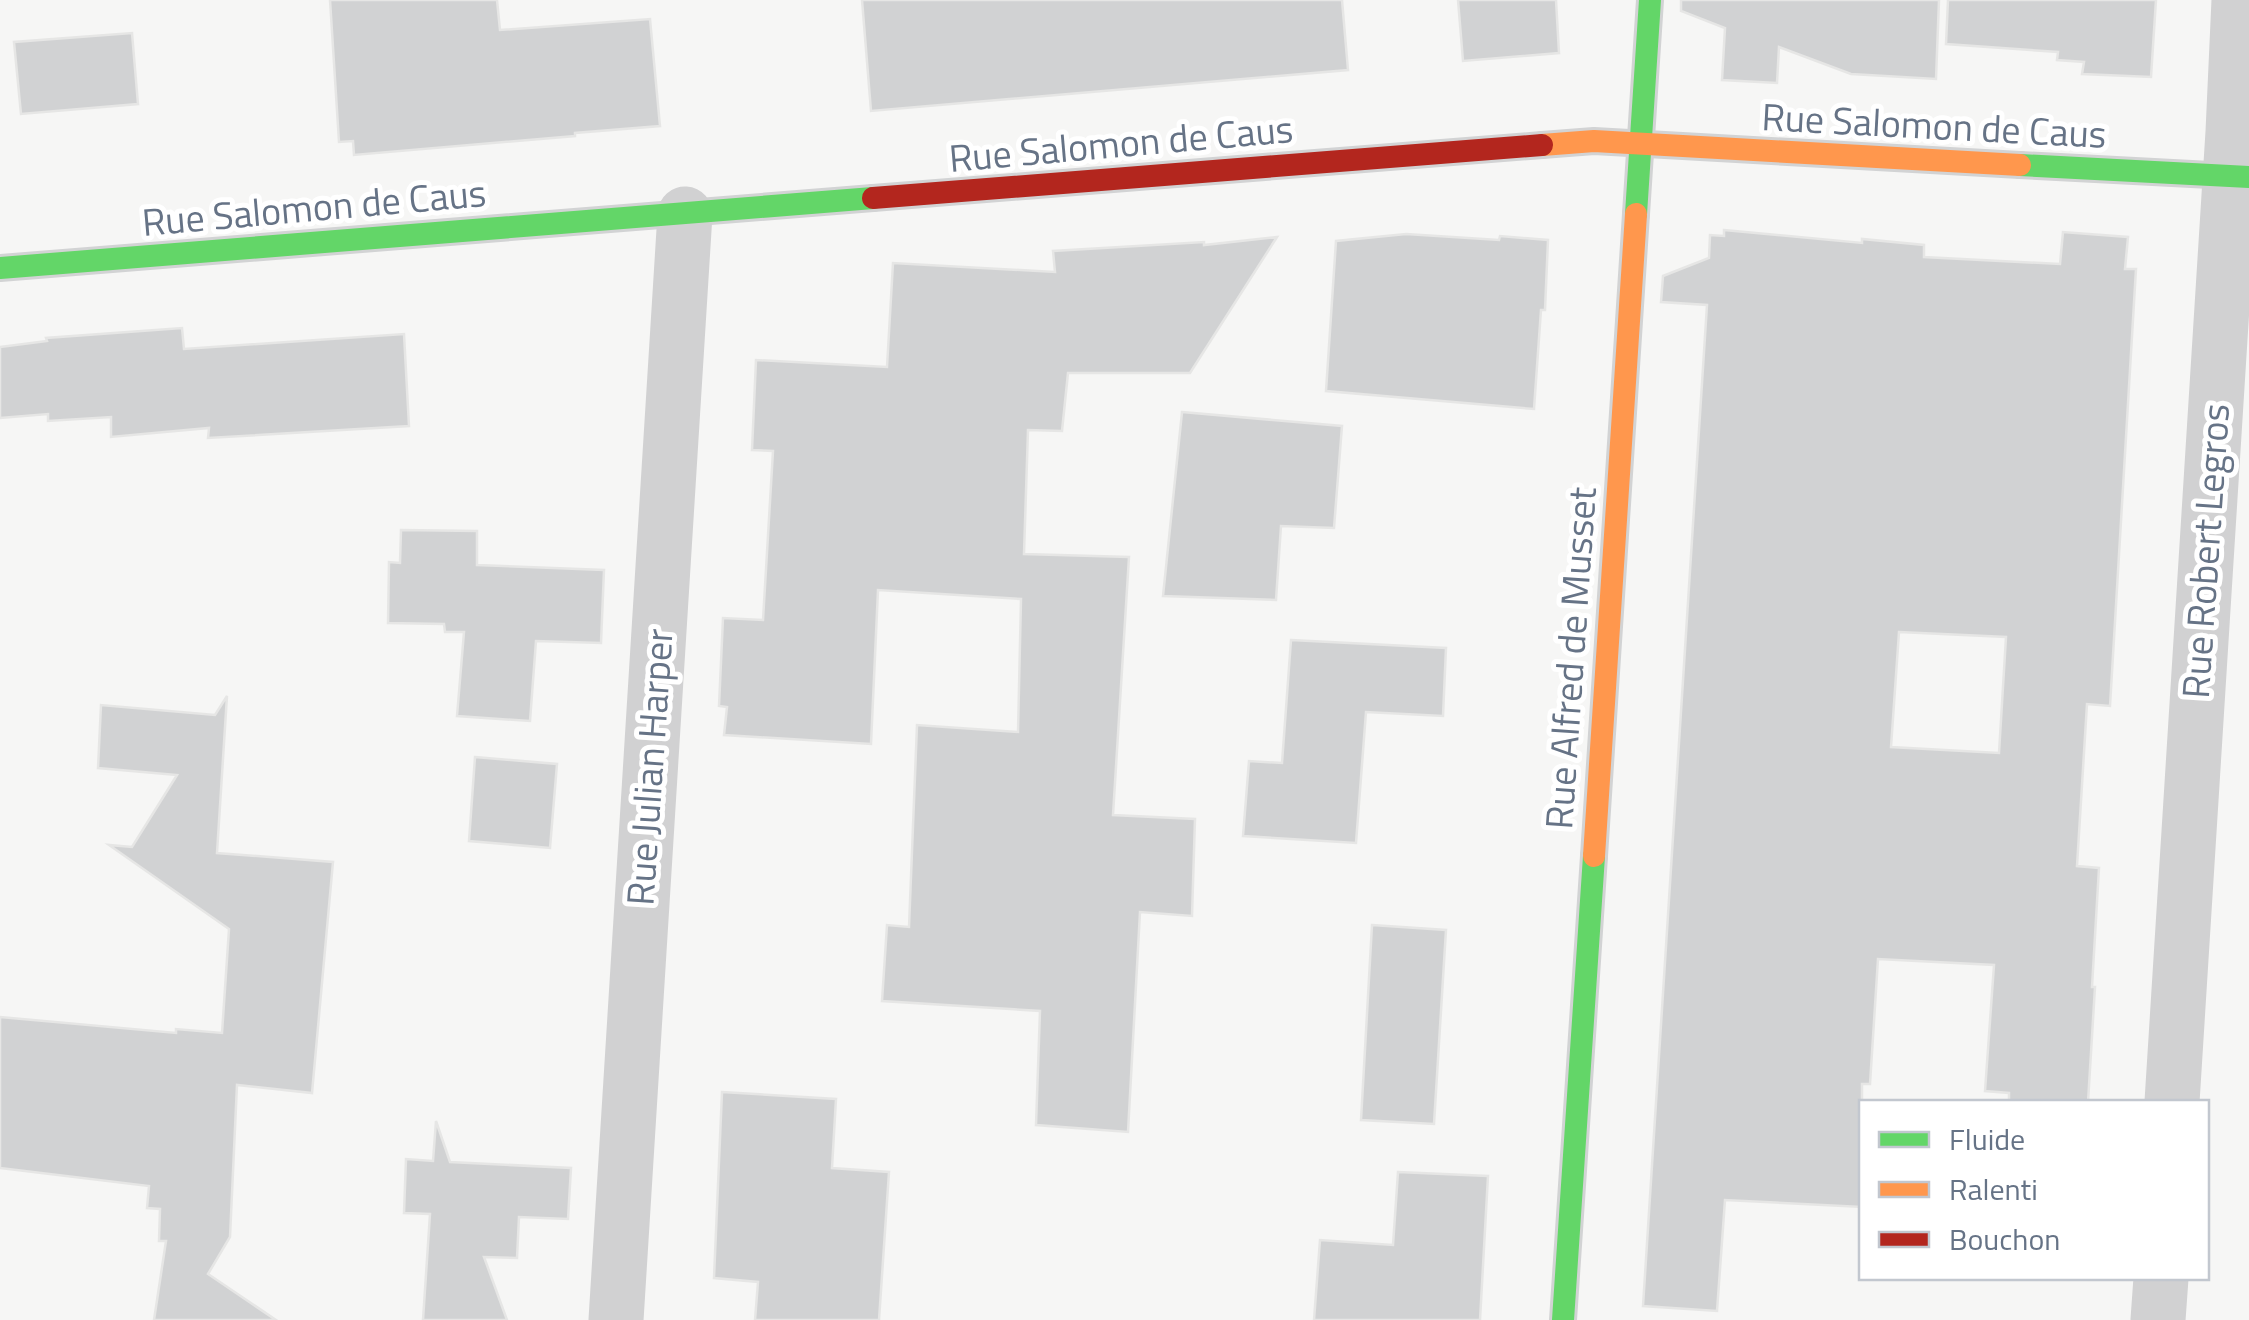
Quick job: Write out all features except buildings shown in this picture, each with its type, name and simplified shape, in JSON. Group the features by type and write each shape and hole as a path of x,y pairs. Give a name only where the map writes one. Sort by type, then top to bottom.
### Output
{"street":[{"name":"Rue Alfred de Musset","path":"1562,1320 1650,0"},
{"name":"Rue Robert Legros","path":"2172,1100 2240,177 2239,0"},
{"name":"Rue Salomon de Caus","path":"0,268 1594,141 2240,177"},
{"name":"Rue Julian Harper","path":"616,1320 685,214"},
{"path":"2158,1320 2160,1280"}],"traffic: fast":[{"path":"1636,214 1650,0"},
{"path":"2020,165 2249,177"},
{"path":"0,268 873,198"},
{"path":"1563,1320 1594,856"}],"traffic: slow":[{"path":"1542,145 1594,141 2020,165"},
{"path":"1594,856 1636,214"}],"traffic: jam":[{"path":"873,198 1542,145"}]}
